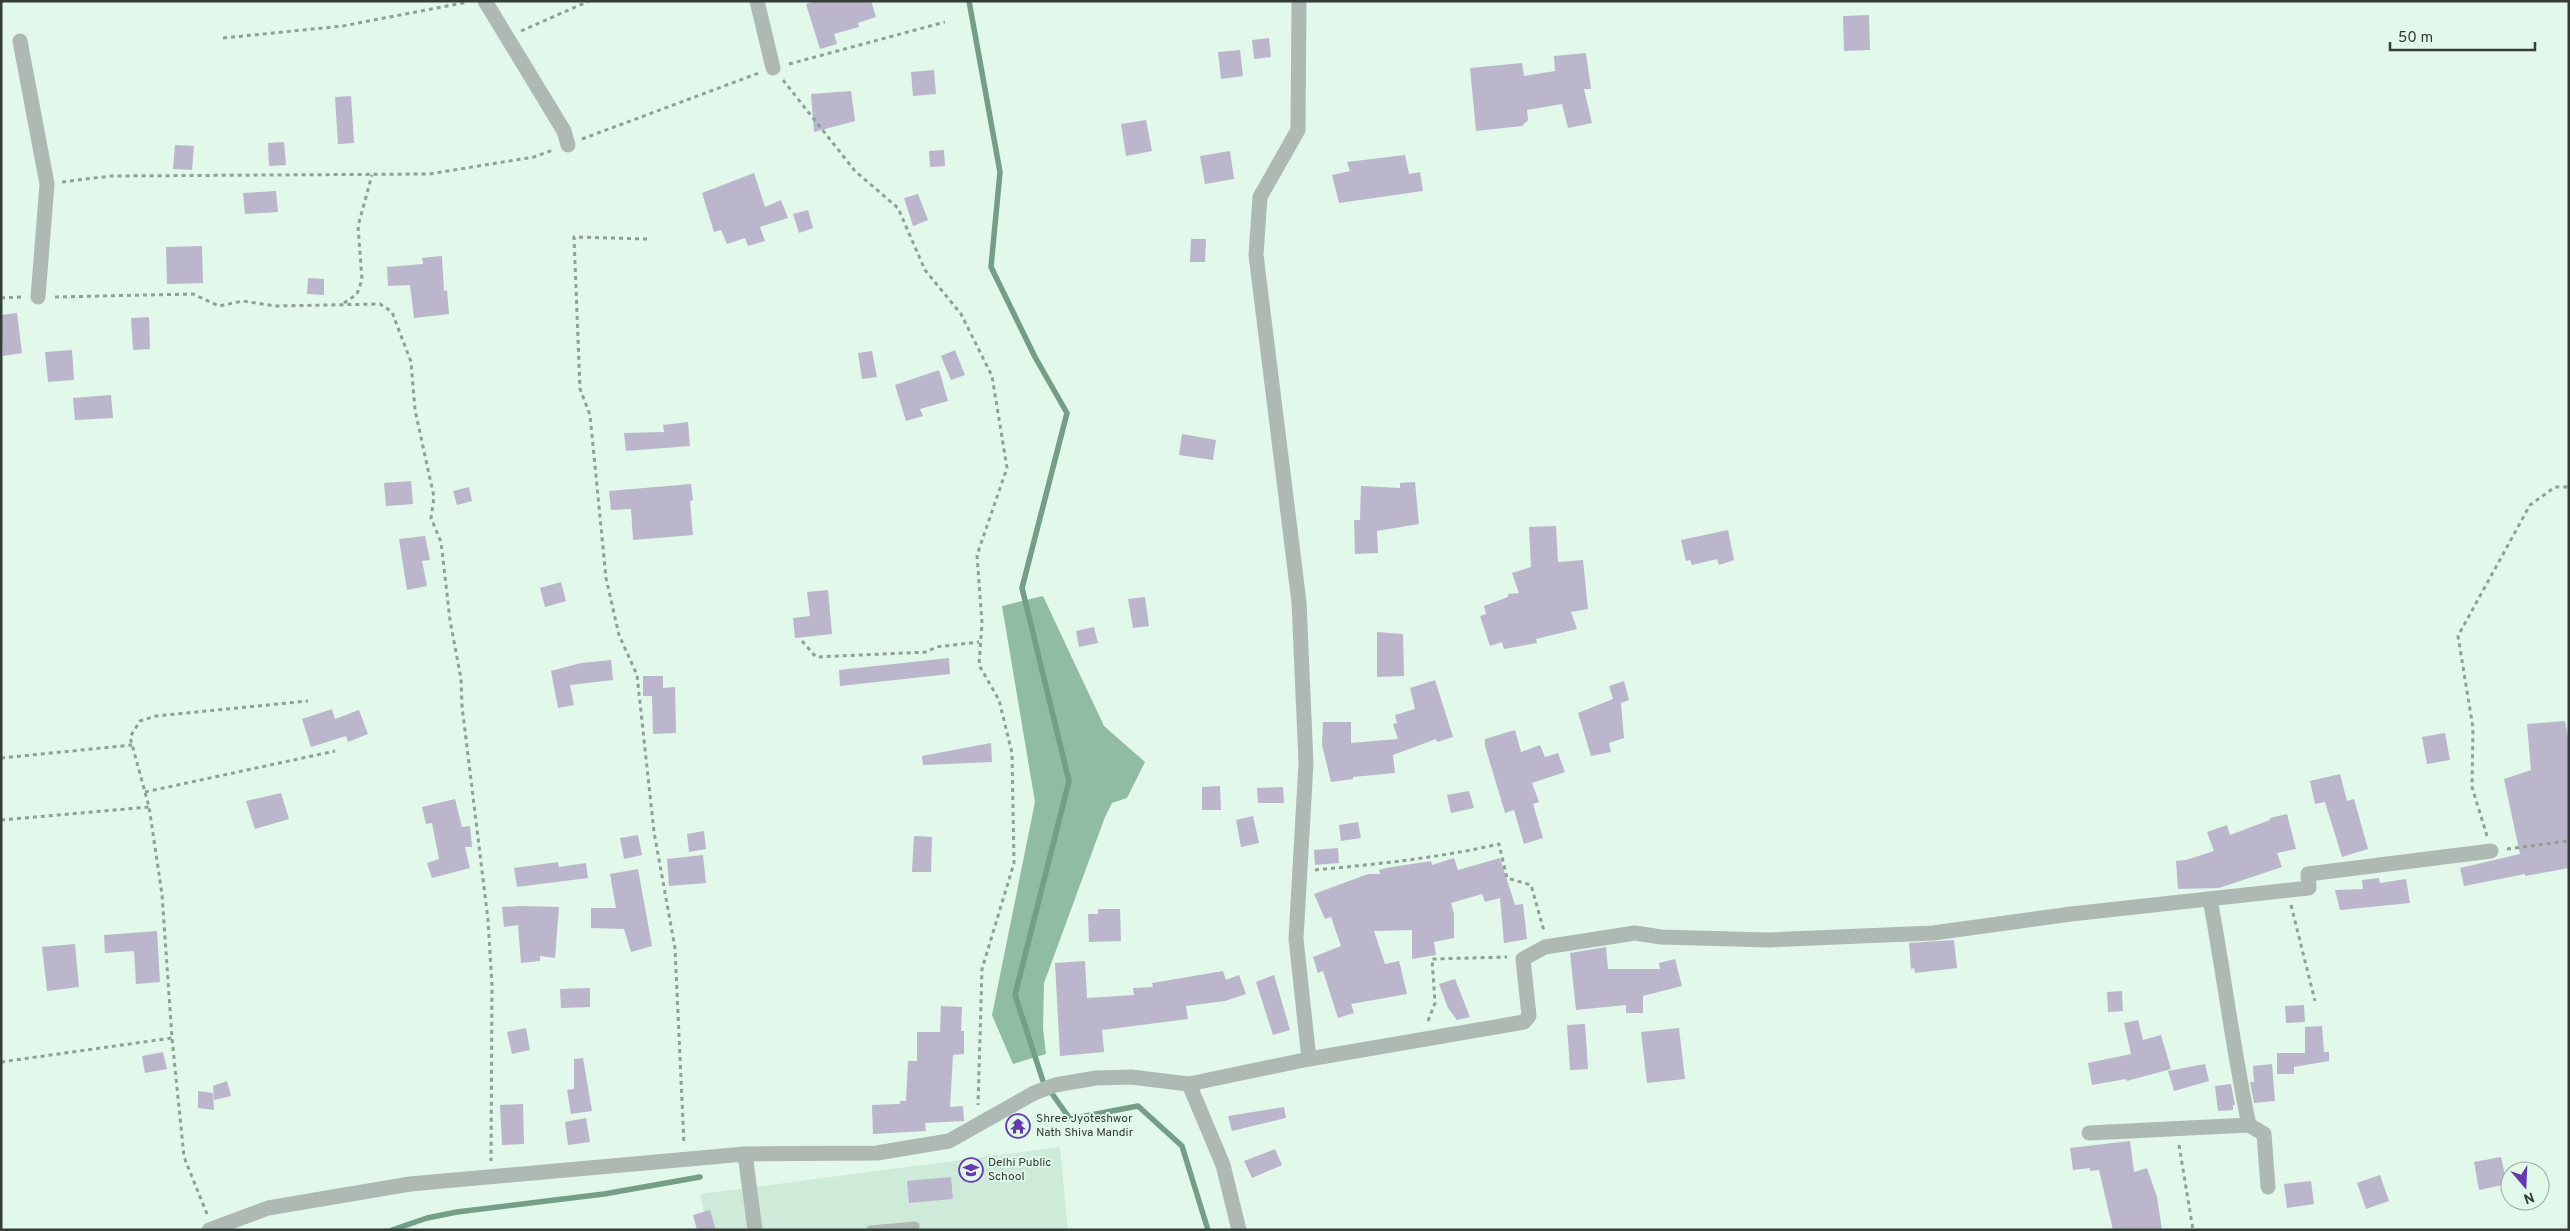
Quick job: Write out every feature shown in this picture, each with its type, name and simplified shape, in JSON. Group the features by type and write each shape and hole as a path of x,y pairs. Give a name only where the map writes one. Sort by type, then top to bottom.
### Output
{"street":[{"path":"485,1 564,131 568,144"},
{"path":"757,1 773,68"},
{"path":"1300,1 1298,130 1260,197 1256,255 1299,602 1306,762 1296,939 1309,1059"},
{"path":"20,41 47,184 38,297"},
{"path":"211,1229 268,1208 410,1184 745,1154 877,1153 949,1141 1034,1093 1055,1085 1096,1078 1131,1077 1189,1084 1309,1059 1524,1022 1529,1016 1523,959 1545,946 1635,933 1661,937 1769,940 1933,933 2071,914 2309,888 2308,874 2491,851"},
{"path":"2210,899 2226,986 2233,1051 2249,1125"},
{"path":"1189,1084 1223,1165 1239,1230"},
{"path":"2089,1133 2249,1125 2264,1134 2268,1187"},
{"path":"745,1154 755,1230"}],"lane":[{"path":"871,1230 915,1226"}],"path":[{"path":"223,38 343,26 471,1"},
{"path":"507,37 589,1"},
{"path":"47,184 111,176 429,174 534,157 773,68 945,22"},
{"path":"773,68 855,171 898,208 925,270 960,314 992,376 1007,468 977,555 982,623 979,642 979,665 999,700 1012,753 1014,862 982,969 978,1125"},
{"path":"344,304 357,294 362,280 358,226 372,174"},
{"path":"648,239 574,237 578,352 580,389 590,415 606,578 619,636 637,675 654,832 675,948 685,1160"},
{"path":"1,298 193,294 219,306 243,301 276,306 344,304 356,306 380,304 392,312 399,326 411,362 415,410 434,497 432,518 441,542 450,620 461,679 462,706 488,920 492,985 491,1177"},
{"path":"2569,488 2555,487 2530,505 2458,636 2473,728 2472,787 2491,851 2569,841"},
{"path":"802,642 816,657 926,652 936,647 979,642"},
{"path":"211,1229 184,1157 172,1038 162,894 149,807 130,737 140,721 156,716 308,701"},
{"path":"1,758 132,745"},
{"path":"145,792 335,751"},
{"path":"1,820 149,807"},
{"path":"1300,872 1405,862 1499,844 1507,878 1531,886 1544,932 1523,959 1506,957 1432,960 1435,1003 1420,1040"},
{"path":"2288,890 2315,1001"},
{"path":"1,1062 172,1038"},
{"path":"2176,1129 2193,1230"}],"shaded area":[{"path":"1043,596 1104,726 1145,762 1127,798 1112,803 1105,817 1044,983 1043,1028 1046,1054 1013,1064 992,1015 1035,802 1002,606"},
{"name":"Delhi Public School","path":"1060,1147 1068,1230 707,1230 700,1194"}],"building":[{"path":"816,1 871,1 876,17 858,23 859,27 834,34 837,44 820,49 806,4"},
{"path":"1869,15 1870,50 1844,51 1843,16"},
{"path":"1269,38 1271,57 1254,59 1252,40"},
{"path":"1240,50 1243,76 1221,79 1218,52"},
{"path":"1586,53 1591,89 1584,89 1592,123 1568,128 1562,104 1527,110 1528,120 1522,126 1476,131 1470,68 1522,63 1524,76 1555,71 1554,56"},
{"path":"934,70 936,94 913,96 911,72"},
{"path":"851,91 855,121 814,132 811,94"},
{"path":"351,96 354,143 338,144 335,97"},
{"path":"1146,120 1152,151 1126,156 1121,124"},
{"path":"284,142 286,165 269,166 268,143"},
{"path":"175,145 194,146 192,170 173,169"},
{"path":"944,150 945,166 930,167 929,151"},
{"path":"1230,151 1234,179 1205,184 1200,156"},
{"path":"1405,155 1409,174 1420,172 1423,191 1339,203 1332,175 1350,171 1347,162"},
{"path":"754,173 765,207 781,200 788,218 760,227 765,241 748,246 745,238 727,244 721,230 714,232 702,193"},
{"path":"276,191 278,212 245,214 243,193"},
{"path":"918,194 928,220 913,226 904,198"},
{"path":"808,210 813,228 799,233 793,214"},
{"path":"1191,239 1206,239 1205,262 1190,262"},
{"path":"202,246 203,283 167,284 166,247"},
{"path":"442,256 444,291 447,290 449,314 414,318 410,285 388,286 387,267 423,264 422,258"},
{"path":"308,278 324,279 324,295 307,294"},
{"path":"17,313 22,353 3,356 1,315"},
{"path":"149,317 150,349 133,350 131,318"},
{"path":"72,350 74,380 48,382 45,352"},
{"path":"955,350 965,375 951,380 941,356"},
{"path":"872,351 877,377 862,379 858,353"},
{"path":"939,370 948,401 920,409 923,416 906,421 895,385"},
{"path":"111,395 113,418 75,420 73,398"},
{"path":"688,422 690,446 626,451 624,433 664,432 663,425"},
{"path":"1182,434 1216,440 1213,460 1179,455"},
{"path":"411,481 413,504 386,506 384,483"},
{"path":"1415,482 1419,524 1377,531 1378,553 1355,554 1354,520 1360,520 1361,486 1400,488 1400,483"},
{"path":"691,484 693,500 690,501 693,535 633,540 631,509 611,510 609,491"},
{"path":"469,487 472,501 457,505 453,491"},
{"path":"1556,526 1558,562 1583,560 1588,609 1571,612 1577,629 1536,639 1537,643 1504,649 1502,642 1490,646 1480,616 1486,614 1484,606 1508,597 1508,594 1519,593 1512,573 1531,567 1529,527"},
{"path":"1728,530 1734,560 1719,565 1717,559 1692,565 1690,560 1686,561 1681,540"},
{"path":"425,536 430,560 422,561 427,586 407,590 399,539"},
{"path":"561,582 566,601 545,607 540,588"},
{"path":"828,590 832,634 795,638 793,618 810,616 807,592"},
{"path":"1145,597 1149,626 1133,628 1128,599"},
{"path":"1094,627 1098,643 1079,647 1076,631"},
{"path":"1377,632 1403,634 1404,676 1377,677"},
{"path":"949,658 950,674 840,686 839,670"},
{"path":"611,660 613,680 570,685 574,705 558,708 551,671 581,663"},
{"path":"643,676 663,676 663,688 675,687 676,733 653,734 652,696 643,696"},
{"path":"1435,680 1453,737 1437,742 1436,739 1393,755 1395,773 1353,777 1353,779 1331,782 1322,745 1323,722 1351,722 1351,743 1398,739 1393,724 1397,723 1395,715 1415,709 1410,688"},
{"path":"1624,681 1629,700 1621,703 1624,738 1609,743 1611,752 1591,756 1578,713 1613,699 1609,686"},
{"path":"332,709 335,719 359,710 368,734 348,742 346,736 311,747 302,719"},
{"path":"2565,721 2569,743 2569,868 2525,876 2525,874 2464,886 2460,868 2520,854 2504,779 2531,770 2527,724"},
{"path":"1515,730 1521,752 1540,745 1545,757 1558,753 1565,772 1532,783 1539,802 1533,804 1543,838 1524,844 1514,810 1505,813 1485,746 1485,739"},
{"path":"2445,733 2450,760 2427,764 2422,737"},
{"path":"991,743 992,762 923,765 922,756"},
{"path":"2340,774 2347,801 2354,799 2368,849 2342,857 2325,802 2315,804 2310,781"},
{"path":"1220,786 1221,810 1202,810 1202,787"},
{"path":"1283,787 1284,803 1258,803 1257,788"},
{"path":"1469,791 1474,808 1451,813 1447,795"},
{"path":"281,793 289,819 255,829 246,801"},
{"path":"455,799 462,827 470,826 472,847 465,847 470,868 432,878 427,863 439,859 432,823 426,824 422,807"},
{"path":"2287,814 2296,849 2277,853 2282,867 2219,888 2178,889 2176,861 2186,860 2214,851 2207,832 2227,825 2230,835 2270,820 2270,818"},
{"path":"1253,816 1259,843 1241,847 1236,820"},
{"path":"1358,822 1361,838 1341,841 1339,825"},
{"path":"704,831 706,849 689,852 687,834"},
{"path":"638,835 642,855 624,859 620,838"},
{"path":"914,836 932,837 931,872 912,872"},
{"path":"1338,848 1339,863 1315,865 1314,850"},
{"path":"703,855 706,883 669,886 667,859"},
{"path":"1454,858 1458,870 1500,858 1515,905 1523,904 1527,939 1504,943 1500,898 1485,902 1482,894 1451,903 1454,914 1454,938 1434,942 1436,955 1412,959 1412,930 1374,931 1385,964 1399,961 1407,994 1351,1004 1354,1013 1338,1018 1323,971 1318,973 1313,957 1341,946 1331,917 1325,919 1314,894 1368,874 1380,874 1379,870 1386,868 1431,861 1432,865"},
{"path":"558,862 559,867 586,863 588,878 517,887 514,868"},
{"path":"638,869 652,946 631,952 624,929 591,928 591,908 616,908 610,874"},
{"path":"2379,878 2380,883 2406,879 2410,903 2340,910 2335,890 2363,889 2362,880"},
{"path":"502,907 559,907 555,958 540,956 540,961 521,963 518,925 504,927"},
{"path":"1098,909 1120,909 1121,941 1089,942 1088,914 1098,914"},
{"path":"157,931 160,982 136,984 134,951 105,953 104,935"},
{"path":"1954,940 1957,968 1915,973 1914,968 1911,969 1909,943"},
{"path":"75,944 79,987 47,991 42,947"},
{"path":"1606,947 1608,969 1660,969 1659,963 1675,959 1682,986 1643,996 1643,1013 1626,1013 1626,1005 1576,1010 1570,953"},
{"path":"1085,961 1087,998 1134,995 1133,988 1153,987 1152,983 1223,971 1226,980 1239,975 1246,994 1225,1001 1186,1006 1188,1019 1102,1030 1104,1052 1060,1056 1055,963"},
{"path":"1274,975 1290,1030 1273,1035 1256,982"},
{"path":"1455,979 1470,1017 1457,1020 1448,1008 1439,984"},
{"path":"590,988 590,1007 561,1008 560,989"},
{"path":"2122,991 2123,1011 2108,1012 2107,992"},
{"path":"2304,1005 2305,1022 2286,1023 2285,1006"},
{"path":"941,1006 962,1007 961,1031 964,1031 964,1054 953,1055 950,1107 963,1106 964,1121 925,1123 926,1131 873,1134 872,1105 900,1104 900,1101 906,1101 908,1061 917,1061 917,1032 940,1032"},
{"path":"2138,1020 2143,1040 2161,1035 2171,1069 2127,1081 2126,1079 2092,1085 2088,1063 2131,1054 2124,1023"},
{"path":"1585,1024 1588,1069 1570,1070 1567,1025"},
{"path":"2322,1026 2324,1052 2329,1052 2329,1061 2294,1067 2294,1074 2277,1074 2277,1053 2305,1053 2305,1027"},
{"path":"526,1028 530,1050 512,1054 507,1032"},
{"path":"1679,1028 1685,1079 1647,1083 1641,1032"},
{"path":"163,1052 167,1069 145,1073 142,1056"},
{"path":"583,1058 592,1111 571,1114 567,1090 574,1089 574,1059"},
{"path":"2205,1064 2209,1081 2174,1091 2168,1071"},
{"path":"2272,1064 2275,1101 2254,1103 2250,1082 2254,1082 2253,1066"},
{"path":"227,1081 231,1096 214,1100 213,1086"},
{"path":"2231,1084 2235,1105 2233,1105 2233,1110 2218,1111 2215,1086"},
{"path":"198,1091 213,1093 214,1110 198,1108"},
{"path":"523,1104 524,1144 502,1145 500,1105"},
{"path":"1284,1107 1286,1118 1232,1131 1228,1116"},
{"path":"586,1118 590,1142 568,1145 565,1122"},
{"path":"2130,1141 2134,1172 2147,1168 2157,1197 2162,1230 2113,1230 2099,1170 2090,1171 2090,1168 2073,1170 2070,1148"},
{"path":"1275,1149 1282,1165 1252,1178 1244,1161"},
{"path":"2501,1157 2500,1186 2479,1190 2474,1162"},
{"path":"2380,1175 2389,1201 2366,1209 2357,1183"},
{"path":"951,1177 953,1199 909,1203 907,1181"},
{"path":"2311,1181 2314,1204 2287,1208 2284,1184"},
{"path":"710,1210 716,1230 697,1230 693,1215"}],"waterway":[{"path":"969,1 1000,172 991,267 1035,357 1067,413 1022,588 1069,781 1015,995 1043,1081 1070,1119 1138,1106 1182,1146 1208,1230"},
{"path":"392,1230 427,1218 457,1212 604,1194 700,1177"}],"place":[{"name":"Shree Jyoteshwor Nath Shiva Mandir","path":"1018,1126"},
{"name":"Delhi Public School","path":"971,1170"}]}
